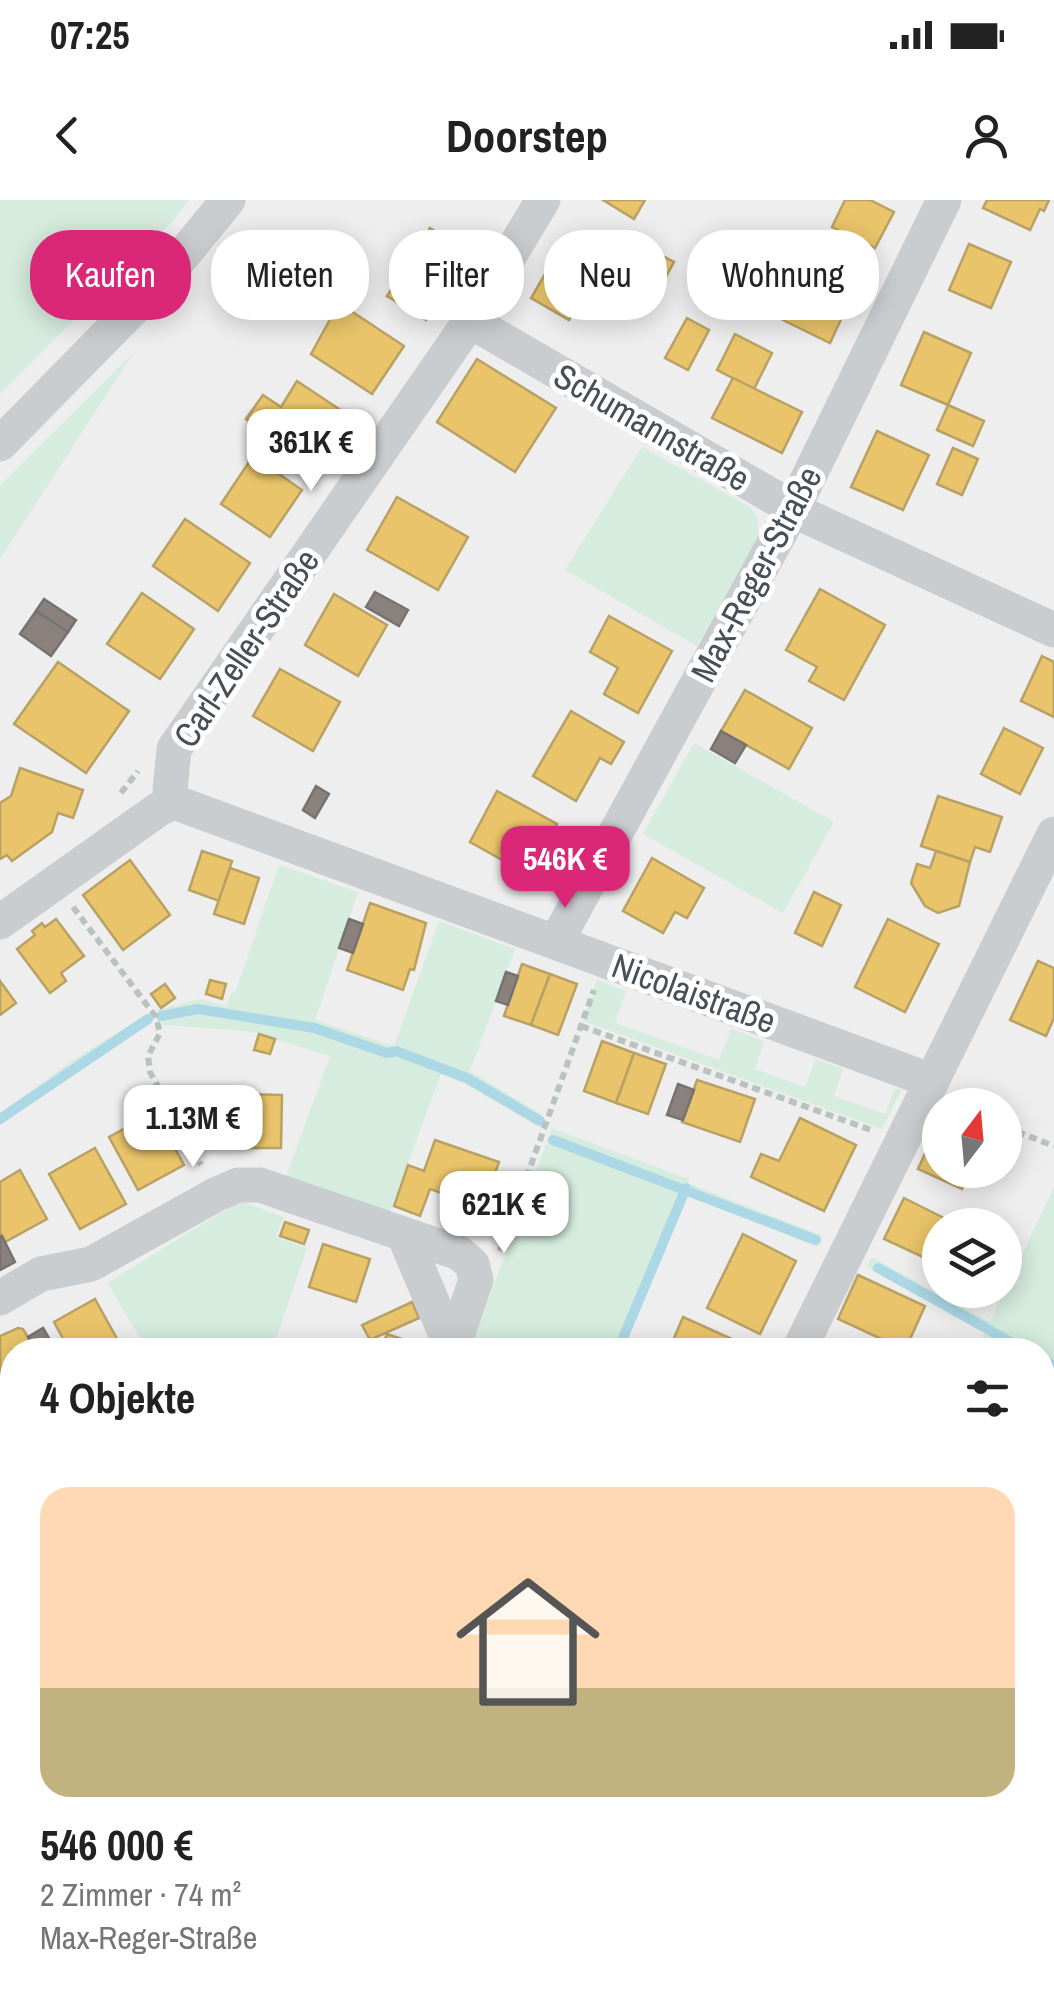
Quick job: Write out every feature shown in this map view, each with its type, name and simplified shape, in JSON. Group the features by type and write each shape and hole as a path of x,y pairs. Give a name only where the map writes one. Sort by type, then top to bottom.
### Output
{"street":[{"path":"0,444 169,272 228,200"},
{"name":"Carl-Zeller-Straße","path":"174,802 170,790 174,749 470,321 544,200"},
{"name":"Max-Reger-Straße","path":"556,942 793,509 944,200"},
{"name":"Schumannstraße","path":"470,321 793,509 1054,630"},
{"path":"8,912 174,802"},
{"name":"Nicolaistraße","path":"174,802 932,1081"},
{"path":"805,1338 1054,834"},
{"path":"0,1298 42,1274 92,1264 217,1194 238,1185 260,1185 459,1252 472,1264 476,1280 456,1338"},
{"path":"404,1235 447,1338"}],"path":[{"path":"55,882 153,1011 160,1032 148,1056 150,1072 217,1194"},
{"path":"472,1264 500,1251 597,980"},
{"path":"581,1026 884,1135"},
{"path":"1022,1134 1054,1146"}],"green space":[{"path":"0,200 189,200 164,230 30,230 30,320 74,320 0,394"},
{"path":"134,352 0,559 0,485"},
{"path":"642,447 750,507 757,517 759,536 697,646 565,570"},
{"path":"694,743 834,822 783,913 643,834"},
{"path":"279,865 358,892 315,1020 394,1046 439,921 515,949 470,1071 543,1115 539,1127 441,1074 388,1216 285,1179 330,1056 247,1031 164,1025 157,1010 200,999 227,1006 231,993 235,993"},
{"path":"597,980 626,991 615,1023 719,1060 731,1029 764,1041 755,1069 805,1087 816,1059 843,1069 834,1096 885,1114 895,1088 902,1090 882,1129 583,1021"},
{"path":"147,1014 148,1023 0,1125 0,1114 7,1108 73,1060"},
{"path":"552,1128 689,1179 688,1183 823,1236 817,1247 684,1194 623,1338 474,1338"},
{"path":"1054,1187 1054,1338 982,1338 985,1331 942,1308 965,1308 990,1322 997,1308 1022,1308 1022,1254"},
{"path":"240,1201 284,1217 276,1237 307,1248 276,1338 140,1338 107,1283"},
{"path":"872,1257 922,1285 922,1297 866,1267"}],"building: Wohnen":[{"path":"603,200 645,200 634,219"},
{"path":"845,200 870,200 894,212 879,240 879,230 832,227"},
{"path":"987,200 1049,200 1030,230 983,208"},
{"path":"969,244 1011,262 991,308 949,290"},
{"path":"544,276 544,306 531,298"},
{"path":"687,318 709,330 688,370 665,358"},
{"path":"330,320 365,320 404,346 372,394 311,354"},
{"path":"783,320 841,320 830,343"},
{"path":"924,332 971,353 948,405 901,385"},
{"path":"735,334 772,353 754,389 717,370"},
{"path":"477,359 556,408 515,472 437,422"},
{"path":"733,378 802,412 782,453 712,418"},
{"path":"297,381 354,419 322,469 246,419 263,395 281,407"},
{"path":"948,405 984,421 973,446 937,430"},
{"path":"877,431 929,455 903,510 851,487"},
{"path":"953,448 978,459 962,495 937,484"},
{"path":"253,456 302,490 270,537 221,504"},
{"path":"397,497 468,537 438,590 367,550"},
{"path":"185,519 250,563 218,611 153,566"},
{"path":"820,589 885,625 844,700 809,681 817,667 786,650"},
{"path":"142,593 194,629 160,679 107,644"},
{"path":"334,594 387,625 358,676 305,645"},
{"path":"609,616 672,651 638,713 604,694 618,668 590,652"},
{"path":"1042,656 1054,662 1054,717 1021,701"},
{"path":"58,662 129,711 86,773 14,724"},
{"path":"280,669 340,702 313,751 253,716"},
{"path":"745,690 812,728 789,769 721,731"},
{"path":"571,711 624,742 611,764 600,758 576,801 533,776"},
{"path":"1004,728 1043,748 1020,794 981,774"},
{"path":"20,768 83,790 73,818 58,813 52,832 12,861 7,855 0,859 0,803 11,796"},
{"path":"497,791 557,824 529,875 470,842"},
{"path":"938,796 1002,817 990,852 975,847 970,862 921,846"},
{"path":"202,851 232,861 219,901 189,890"},
{"path":"936,851 970,862 959,906 938,913 925,906 911,883 917,864 930,868"},
{"path":"652,858 704,888 687,918 675,912 663,933 623,911"},
{"path":"130,860 170,915 123,950 83,895"},
{"path":"230,868 259,878 244,924 214,914"},
{"path":"814,892 841,905 822,946 795,933"},
{"path":"370,903 426,923 414,970 410,969 403,990 347,970"},
{"path":"56,919 84,956 61,973 66,981 50,993 17,949 35,935 32,931 42,923 45,927"},
{"path":"888,919 939,944 905,1012 855,987"},
{"path":"1038,961 1054,968 1054,1018 1046,1036 1010,1020"},
{"path":"522,964 550,974 531,1025 504,1016"},
{"path":"550,974 577,984 558,1035 531,1025"},
{"path":"210,980 226,984 222,999 206,994"},
{"path":"0,981 16,1003 0,1015"},
{"path":"165,984 175,998 161,1008 151,994"},
{"path":"259,1034 275,1039 270,1054 254,1050"},
{"path":"602,1041 634,1053 616,1103 584,1091"},
{"path":"634,1053 666,1064 648,1114 616,1103"},
{"path":"697,1080 755,1099 740,1142 682,1122"},
{"path":"208,1094 247,1094 246,1148 207,1147"},
{"path":"247,1094 282,1095 281,1148 246,1148"},
{"path":"155,1112 184,1165 138,1190 109,1137"},
{"path":"800,1118 856,1145 824,1211 751,1177 761,1154 779,1161"},
{"path":"435,1140 499,1162 483,1207 430,1189 420,1216 394,1206 408,1165 424,1171"},
{"path":"95,1148 126,1204 80,1229 49,1174"},
{"path":"20,1170 47,1219 5,1242 0,1233 0,1182"},
{"path":"904,1198 924,1208 922,1257 884,1239"},
{"path":"285,1222 309,1230 304,1244 280,1236"},
{"path":"743,1234 796,1261 760,1334 707,1308"},
{"path":"323,1244 370,1259 356,1302 309,1287"},
{"path":"858,1275 924,1308 910,1338 879,1338 838,1319"},
{"path":"95,1299 117,1338 63,1338 54,1322"},
{"path":"412,1302 419,1318 374,1338 369,1338 362,1325"},
{"path":"683,1317 730,1338 674,1338"},
{"path":"18,1328 29,1338 0,1338"}],"building: Industrie":[{"path":"375,592 408,610 399,626 366,607"},
{"path":"44,599 76,620 68,632 36,611"},
{"path":"36,611 68,632 51,656 20,634"},
{"path":"721,731 746,745 735,763 711,749"},
{"path":"316,786 329,794 315,818 303,810"},
{"path":"349,919 363,924 353,953 339,948"},
{"path":"506,972 518,976 508,1005 496,1001"},
{"path":"678,1084 694,1090 683,1120 667,1115"},
{"path":"0,1237 15,1262 0,1270"},
{"path":"43,1328 49,1338 29,1338"}],"waterway":[{"path":"161,1016 198,1009 314,1028 387,1053 396,1051 467,1078 540,1121"},
{"path":"0,1119 148,1019"},
{"path":"553,1140 816,1240"},
{"path":"623,1338 686,1188"},
{"path":"878,1268 1003,1338"}]}
